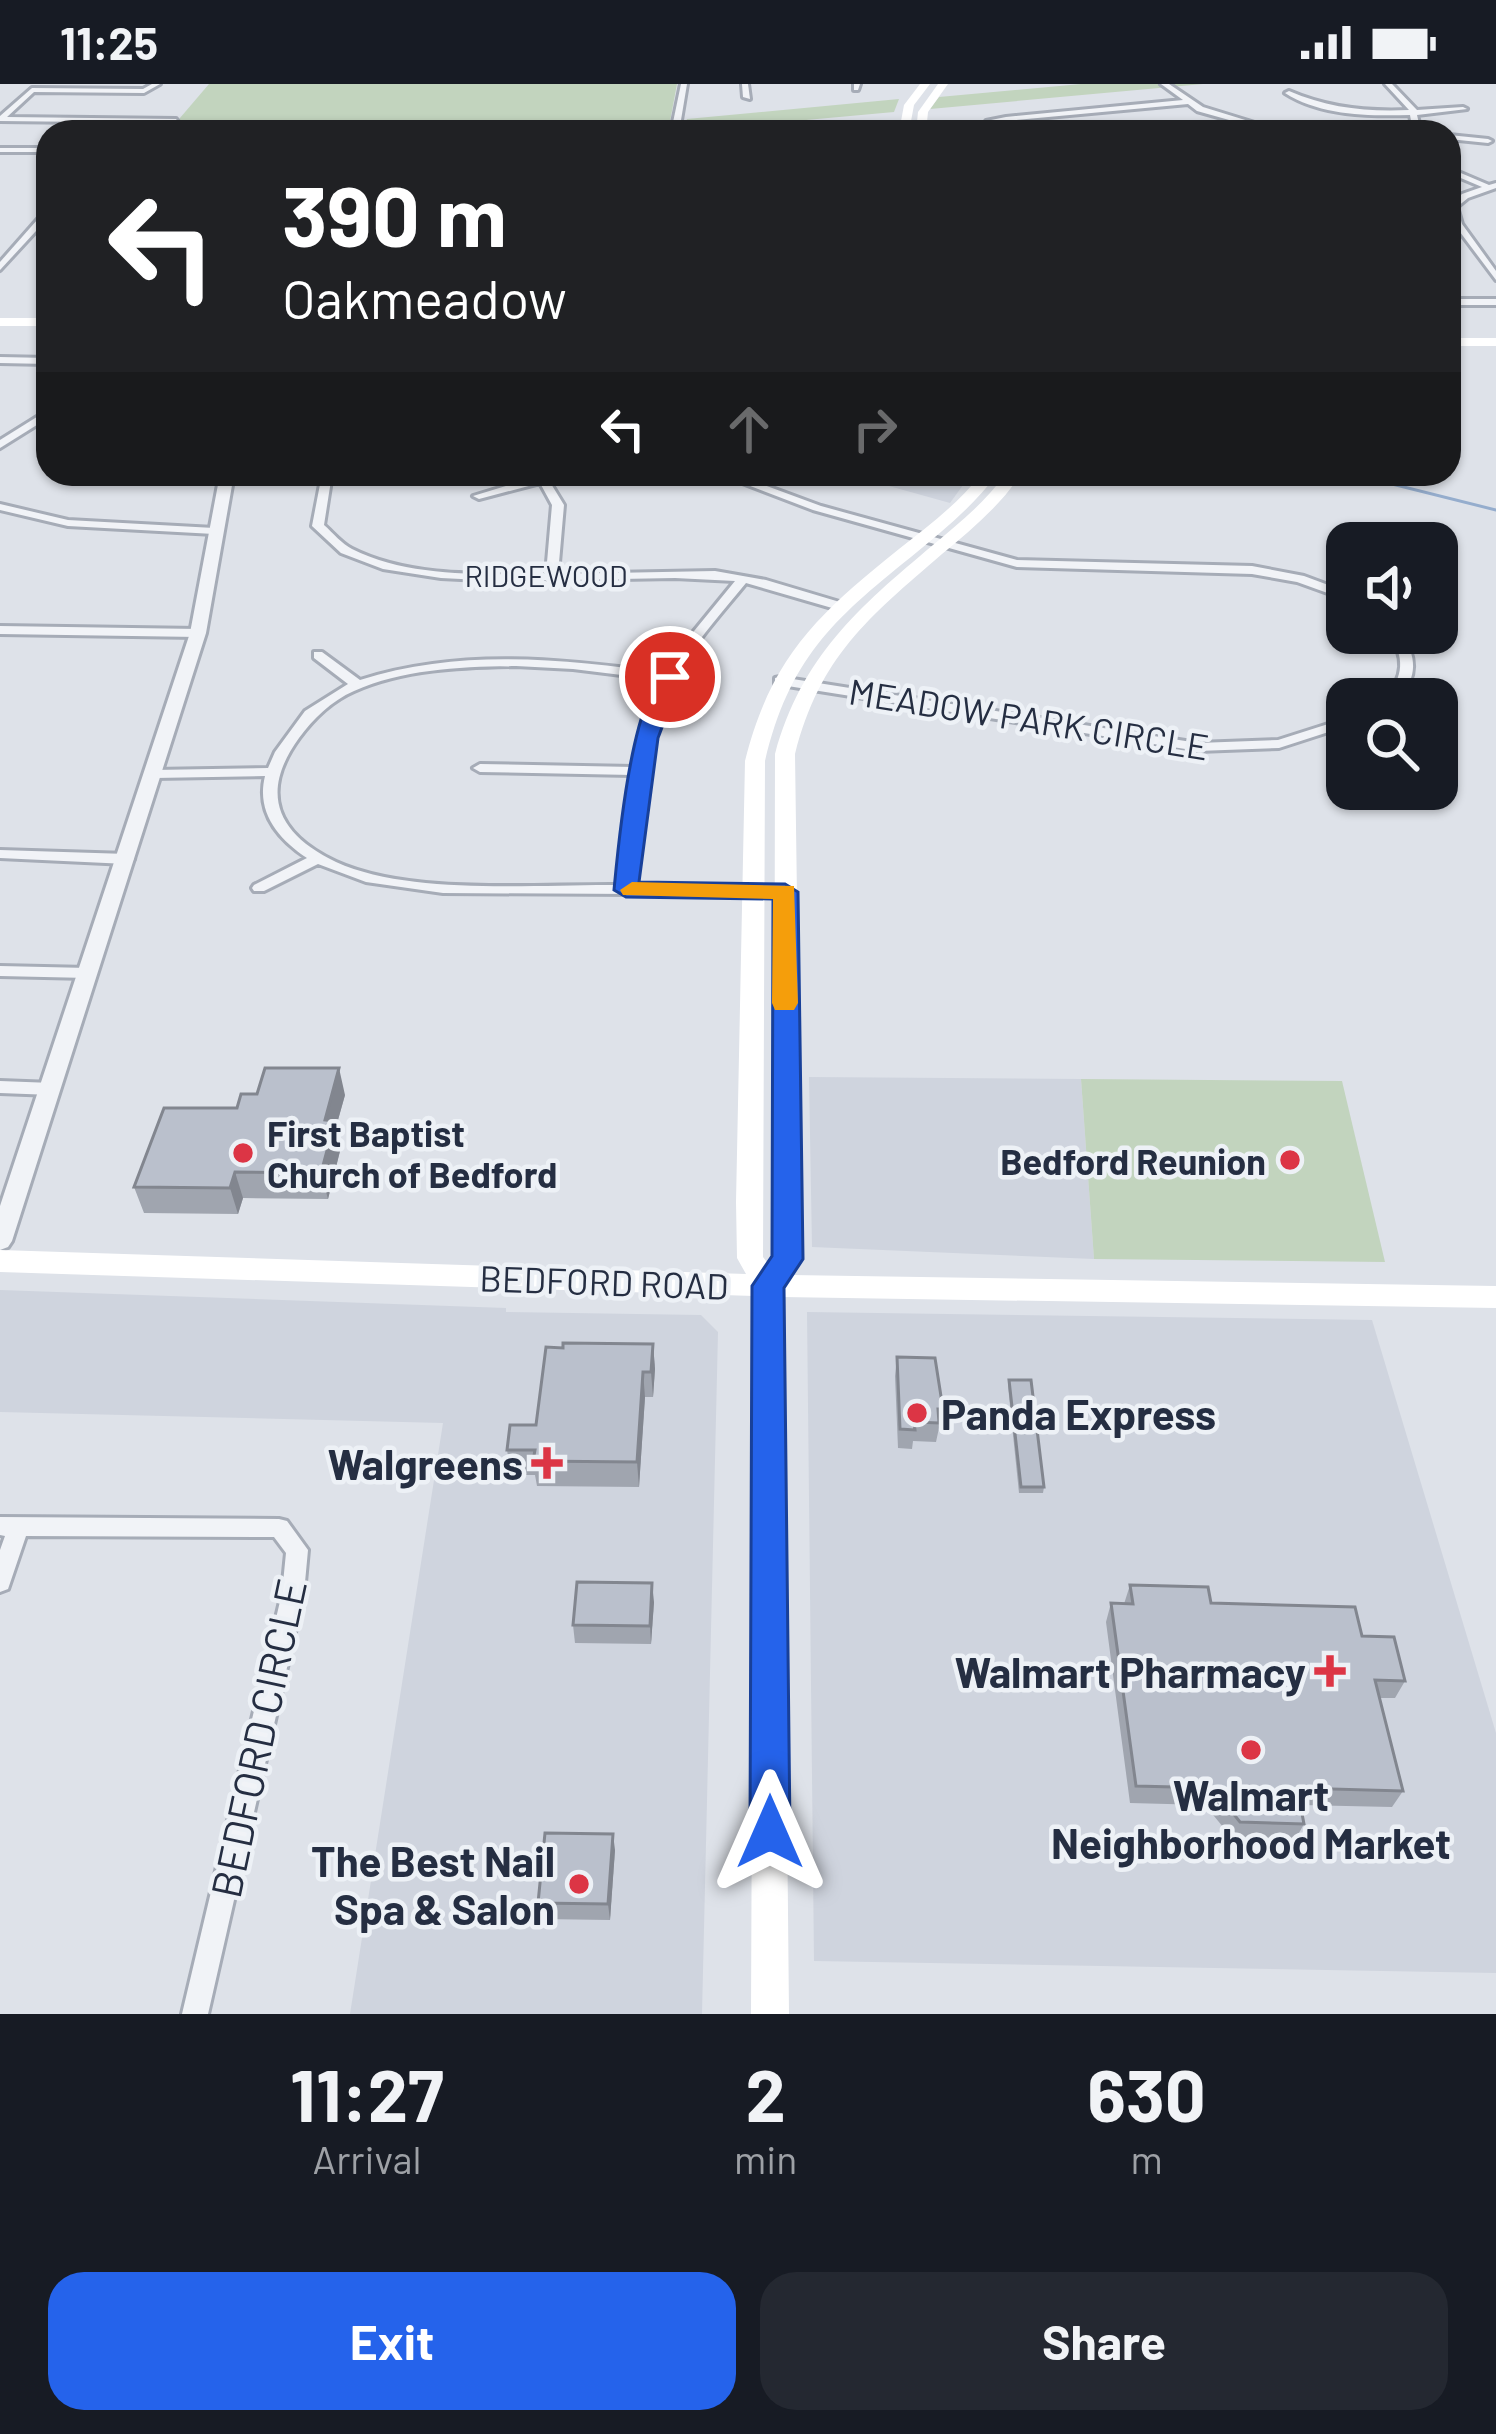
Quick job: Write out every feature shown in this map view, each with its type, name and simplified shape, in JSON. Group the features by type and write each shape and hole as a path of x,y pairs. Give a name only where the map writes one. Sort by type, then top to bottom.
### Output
{"main road":[{"path":"906,120 909,105 926,84"},
{"path":"922,120 943,84"},
{"path":"0,326 36,326"},
{"path":"1461,331 1496,331"},
{"path":"1461,342 1496,342"},
{"path":"770,2014 768,1286 750,1258 755,761 761,730 790,661 839,606 978,486"},
{"path":"768,1286 788,1259 785,754 805,685 854,622 1003,486"},
{"name":"BEDFORD ROAD","path":"0,1261 768,1286 1496,1297"}],"street":[{"path":"1,119 34,90 144,91 157,84"},
{"path":"677,120 684,84"},
{"path":"745,84 747,97"},
{"path":"1164,84 1187,102 1231,120"},
{"path":"1388,85 1413,110 1415,120"},
{"path":"1289,93 1325,108 1463,109"},
{"path":"999,120 1187,102"},
{"path":"1,119 88,120"},
{"path":"1461,138 1488,141"},
{"path":"0,150 36,150"},
{"path":"1461,174 1492,186"},
{"path":"1461,202 1492,186"},
{"path":"0,267 36,226"},
{"path":"1461,228 1496,277"},
{"path":"0,249 16,249"},
{"path":"1461,302 1496,302"},
{"path":"0,360 36,361"},
{"path":"0,446 36,421"},
{"path":"0,1241 198,634 224,486"},
{"name":"RIDGEWOOD","path":"325,486 318,526 341,552 407,573 743,579 839,606"},
{"path":"479,496 510,486"},
{"path":"548,486 558,505 552,575"},
{"path":"754,486 943,545 1040,566 1252,570 1326,588"},
{"path":"0,507 68,524 214,531"},
{"path":"626,890 640,772 670,677 743,579"},
{"path":"0,630 198,634"},
{"path":"318,655 359,686"},
{"path":"670,677 556,662 451,663 359,686 314,709 300,723 273,772 272,810 285,833 318,858 392,885 785,892"},
{"name":"MEADOW PARK CIRCLE","path":"780,681 1223,748 1295,740 1326,729"},
{"path":"480,768 640,772"},
{"path":"154,774 273,772"},
{"path":"0,854 127,859"},
{"path":"259,888 318,858"},
{"path":"0,971 88,973"},
{"path":"0,1087 52,1089"},
{"path":"0,1582 9,1526"},
{"name":"BEDFORD CIRCLE","path":"9,1526 279,1528 297,1550 293,1593 195,2014"}],"shaded area":[{"path":"889,486 962,486 950,503"},
{"path":"809,1077 1081,1079 1094,1259 812,1247"},
{"path":"0,1290 506,1308 506,1312 701,1315 718,1332 702,2014 350,2014 443,1423 0,1412"},
{"path":"807,1312 1372,1320 1496,1733 1496,1973 814,1961"}],"green space":[{"path":"209,84 677,84 670,120 178,120"},
{"path":"1081,84 1203,84 930,109 939,97"},
{"path":"899,99 894,112 805,120 687,119"},
{"path":"1081,1079 1342,1081 1385,1262 1094,1259"}],"building":[{"name":"First Baptist Church of Bedford","path":"265,1068 339,1068 325,1120 335,1121 321,1173 235,1172 230,1188 134,1187 164,1108 237,1108 241,1094 257,1094"},
{"name":"Walgreens","path":"563,1343 653,1344 651,1372 643,1372 637,1462 533,1461 535,1450 507,1450 510,1425 536,1425 546,1347 563,1348"},
{"name":"Panda Express","path":"897,1357 935,1358 943,1409 938,1409 939,1423 914,1422 915,1430 900,1429"},
{"path":"1009,1380 1031,1380 1044,1487 1021,1487"},
{"path":"577,1582 652,1583 650,1626 573,1625"},
{"name":"Walmart Neighborhood Market","path":"1130,1585 1208,1587 1211,1603 1355,1607 1362,1636 1394,1637 1405,1681 1375,1680 1403,1791 1297,1788 1304,1824 1240,1822 1213,1788 1136,1786 1111,1603 1133,1604"},
{"name":"The Best Nail Spa & Salon","path":"545,1833 613,1834 608,1904 538,1903"}],"waterway":[{"path":"1400,486 1496,510"}],"slow traffic":[{"path":"632,890 785,892 785,1003"}],"place":[{"name":"First Baptist Church of Bedford","path":"243,1153"},
{"name":"Bedford Reunion","path":"1290,1160"},
{"name":"Panda Express","path":"917,1413"},
{"name":"Walgreens","path":"547,1463"},
{"name":"Walmart Pharmacy","path":"1330,1671"},
{"name":"Walmart Neighborhood Market","path":"1251,1750"},
{"name":"The Best Nail Spa & Salon","path":"579,1884"}],"route":[{"path":"670,677 646,738 626,890 785,892 788,1259 768,1286 770,1832"}]}
